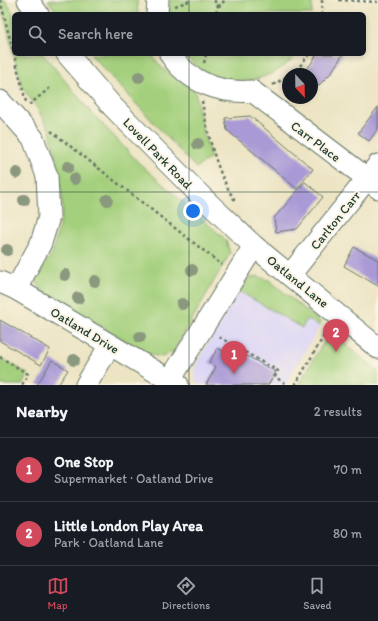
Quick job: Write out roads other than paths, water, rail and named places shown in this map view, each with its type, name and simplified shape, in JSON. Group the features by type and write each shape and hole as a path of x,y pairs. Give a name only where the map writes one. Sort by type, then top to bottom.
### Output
{"street":[{"path":"28,0 37,12"},
{"path":"157,12 158,0"},
{"name":"Lovell Park Road","path":"69,56 113,107 164,160 254,246"},
{"name":"Carr Place","path":"172,56 180,67 199,81 211,87 242,92 252,91 375,177"},
{"path":"0,101 33,138 47,176 49,217 41,243 8,285"},
{"name":"Carlton Carr","path":"290,275 375,177"},
{"name":"Oatland Lane","path":"254,246 378,348"},
{"name":"Oatland Drive","path":"8,285 174,383 254,246"},
{"path":"86,385 110,345"}],"place":[{"name":"Little London Play Area","path":"336,352"},
{"name":"One Stop","path":"234,374"}]}
